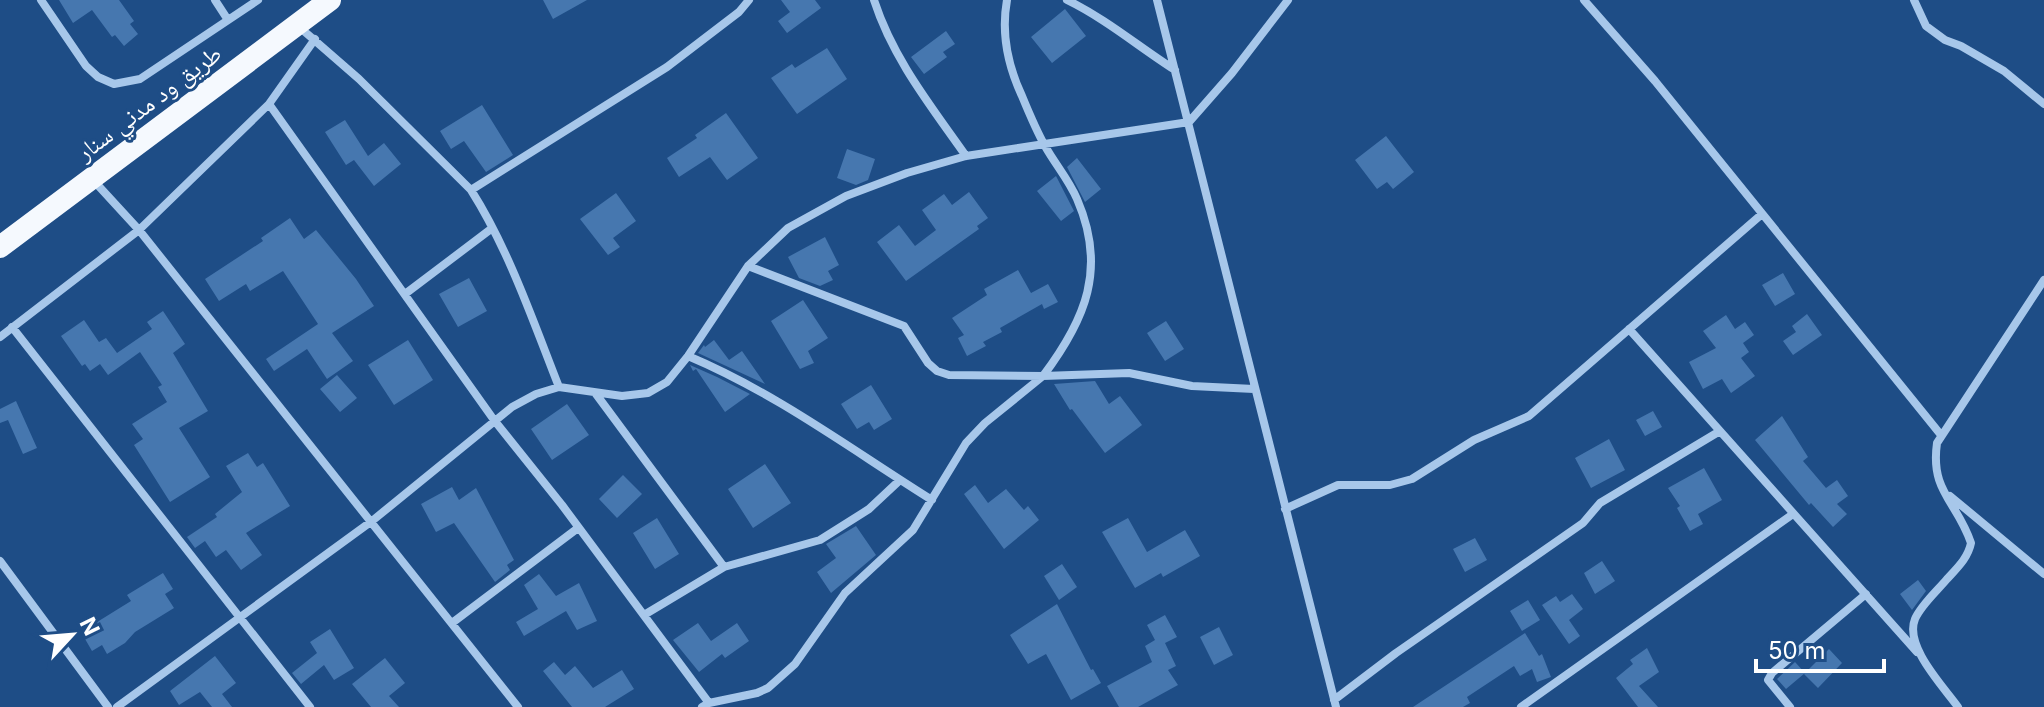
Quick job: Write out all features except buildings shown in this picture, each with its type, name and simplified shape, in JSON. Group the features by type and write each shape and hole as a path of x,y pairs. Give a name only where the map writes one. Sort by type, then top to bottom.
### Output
{"highway":[{"name":"طريق ود مدني سنار","path":"0,247 330,0"}],"street":[{"path":"41,0 86,66 98,77 114,84 140,79 258,0"},
{"path":"215,0 228,20"},
{"path":"471,190 667,67 739,12 749,0"},
{"path":"874,0 884,31 904,68 966,156"},
{"path":"269,104 494,420 644,615 706,705 757,693 778,681 812,642 845,593 913,530 966,443 985,423 1043,376 1085,302 1092,272 1090,243 1076,195 1044,144 1017,84 1007,53 1007,0"},
{"path":"1067,0 1094,13 1129,41 1176,71"},
{"path":"1157,0 1335,704 1396,653 1583,523 1600,503 1720,431"},
{"path":"117,707 372,521 494,420 536,394 559,387 622,396 648,393 667,382 748,266 788,228 846,196 907,173 966,156 1189,122 1232,73 1288,0"},
{"path":"1584,0 1655,81 1941,435"},
{"path":"1914,0 1926,26 1945,40 2004,71 2043,102"},
{"path":"296,25 315,39 471,190 525,299 559,387"},
{"path":"0,337 139,230 269,104 315,39"},
{"path":"92,178 139,230 518,707"},
{"path":"1285,509 1338,485 1390,485 1412,479 1474,440 1529,416 1762,214"},
{"path":"405,294 491,229"},
{"path":"748,266 904,326 928,363 937,371 949,375 1129,373 1192,386 1254,389"},
{"path":"1921,656 1913,628 1916,616 1969,553 1971,543 1937,478 1937,443 2044,280"},
{"path":"12,327 310,707"},
{"path":"1629,329 1921,656 1958,707"},
{"path":"688,356 772,396 932,500"},
{"path":"596,394 724,567"},
{"path":"644,615 724,567 820,540 869,509 900,480"},
{"path":"1943,491 2044,574"},
{"path":"1521,707 1793,514"},
{"path":"452,623 578,528"},
{"path":"0,561 108,707"},
{"path":"1790,707 1768,680 1772,673 1866,594"}]}
